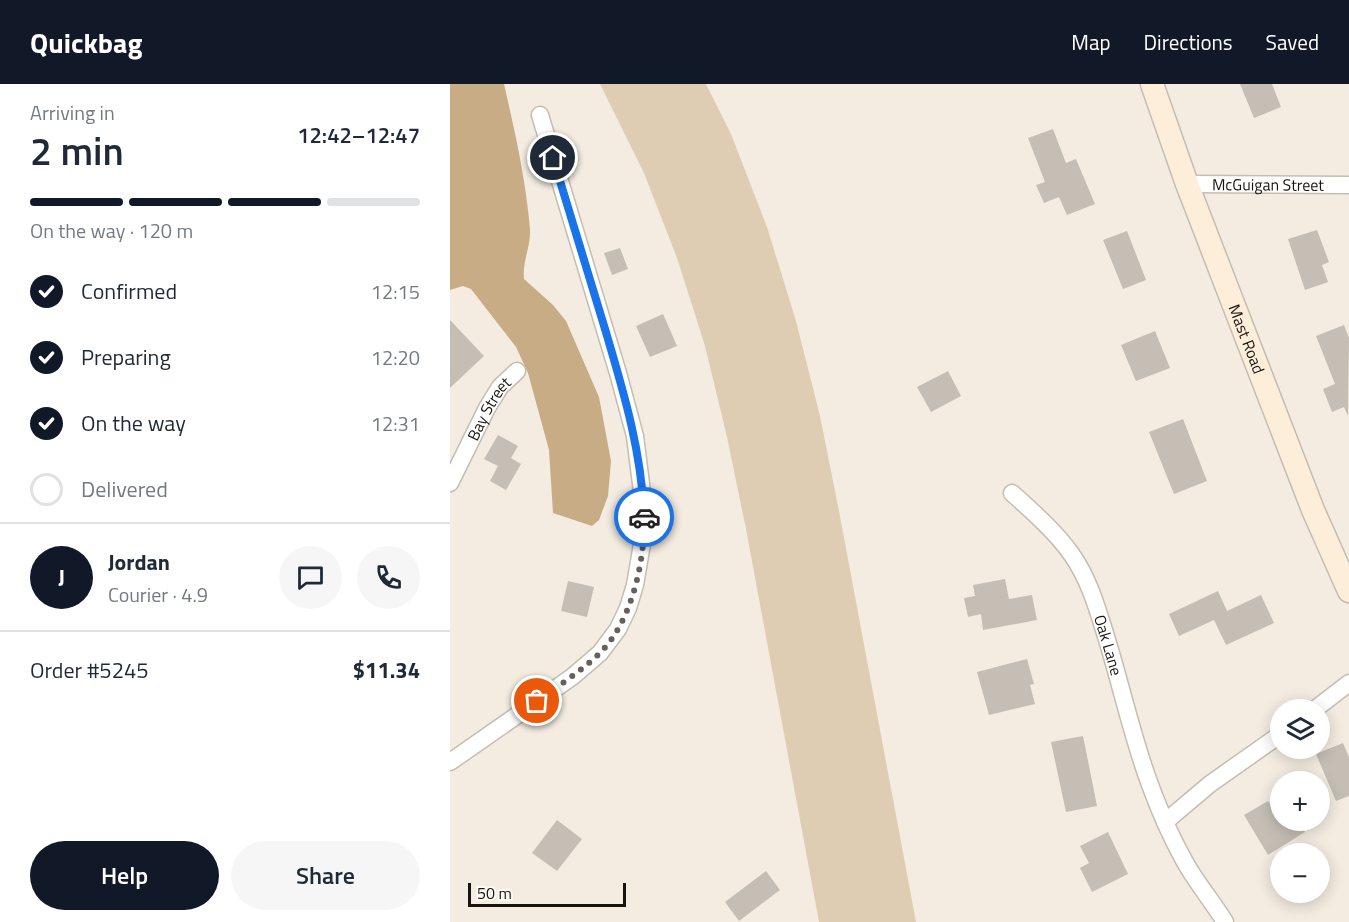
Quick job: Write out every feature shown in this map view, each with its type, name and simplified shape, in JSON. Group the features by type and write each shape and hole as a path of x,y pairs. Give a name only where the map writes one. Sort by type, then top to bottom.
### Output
{"main road":[{"name":"Mast Road","path":"1152,84 1186,184 1313,510 1349,591"}],"street":[{"path":"450,762 572,677 600,653 618,629 628,608 635,585 644,532 643,500 635,436 540,115"},
{"name":"McGuigan Street","path":"1186,184 1349,184"},
{"name":"Bay Street","path":"450,483 487,408 500,387 517,370"},
{"name":"Oak Lane","path":"1012,493 1059,539 1072,554 1083,573 1092,593 1118,674 1136,745 1165,822 1189,868 1225,922"},
{"path":"1328,699 1349,683"},
{"path":"1165,822 1210,784 1270,742"}],"shaded area":[{"path":"450,84 504,84 520,156 530,229 524,279 553,305 566,321 599,397 611,461 608,496 599,520 592,526 553,513 549,450 528,373 516,347 471,289 463,286 450,290"},
{"path":"600,84 706,84 731,134 767,227 796,321 820,416 916,922 819,922 746,529 705,346 677,258 644,173"}],"building":[{"path":"1240,84 1272,84 1281,107 1254,118"},
{"path":"1053,129 1066,163 1076,159 1095,204 1067,215 1059,197 1044,203 1036,185 1045,182 1028,138"},
{"path":"1317,230 1329,262 1322,265 1328,282 1305,290 1288,239"},
{"path":"1127,231 1146,280 1123,289 1103,240"},
{"path":"620,248 628,269 612,275 604,253"},
{"path":"663,314 677,346 650,357 636,326"},
{"path":"450,320 484,356 450,388"},
{"path":"1344,325 1349,338 1348,416 1344,407 1332,412 1323,389 1335,384 1316,336"},
{"path":"1155,331 1170,368 1136,381 1121,345"},
{"path":"948,371 961,396 931,412 917,387"},
{"path":"1183,419 1207,481 1174,494 1149,432"},
{"path":"498,435 518,446 511,458 521,464 506,490 490,481 498,466 484,459"},
{"path":"1005,579 1009,599 1032,595 1037,620 983,630 981,614 968,617 964,598 975,596 973,585"},
{"path":"568,581 594,587 587,617 561,611"},
{"path":"1218,591 1227,611 1261,595 1274,623 1226,645 1214,620 1179,636 1169,614"},
{"path":"1027,659 1034,684 1030,685 1035,704 989,715 977,672"},
{"path":"1083,736 1097,806 1066,812 1051,742"},
{"path":"1343,743 1349,757 1349,796 1336,801 1330,787 1330,771 1323,771 1318,759 1330,759 1330,748"},
{"path":"1268,801 1270,831 1305,832 1287,843 1270,843 1268,855 1244,815"},
{"path":"557,820 582,839 557,871 532,853"},
{"path":"1108,832 1128,874 1092,892 1080,868 1089,863 1080,846"},
{"path":"766,871 780,890 739,921 725,902"}],"way so far":[{"path":"537,701 572,677 600,653 618,629 635,585 644,532 644,517"}],"route":[{"path":"553,158 635,436 644,517"}]}
